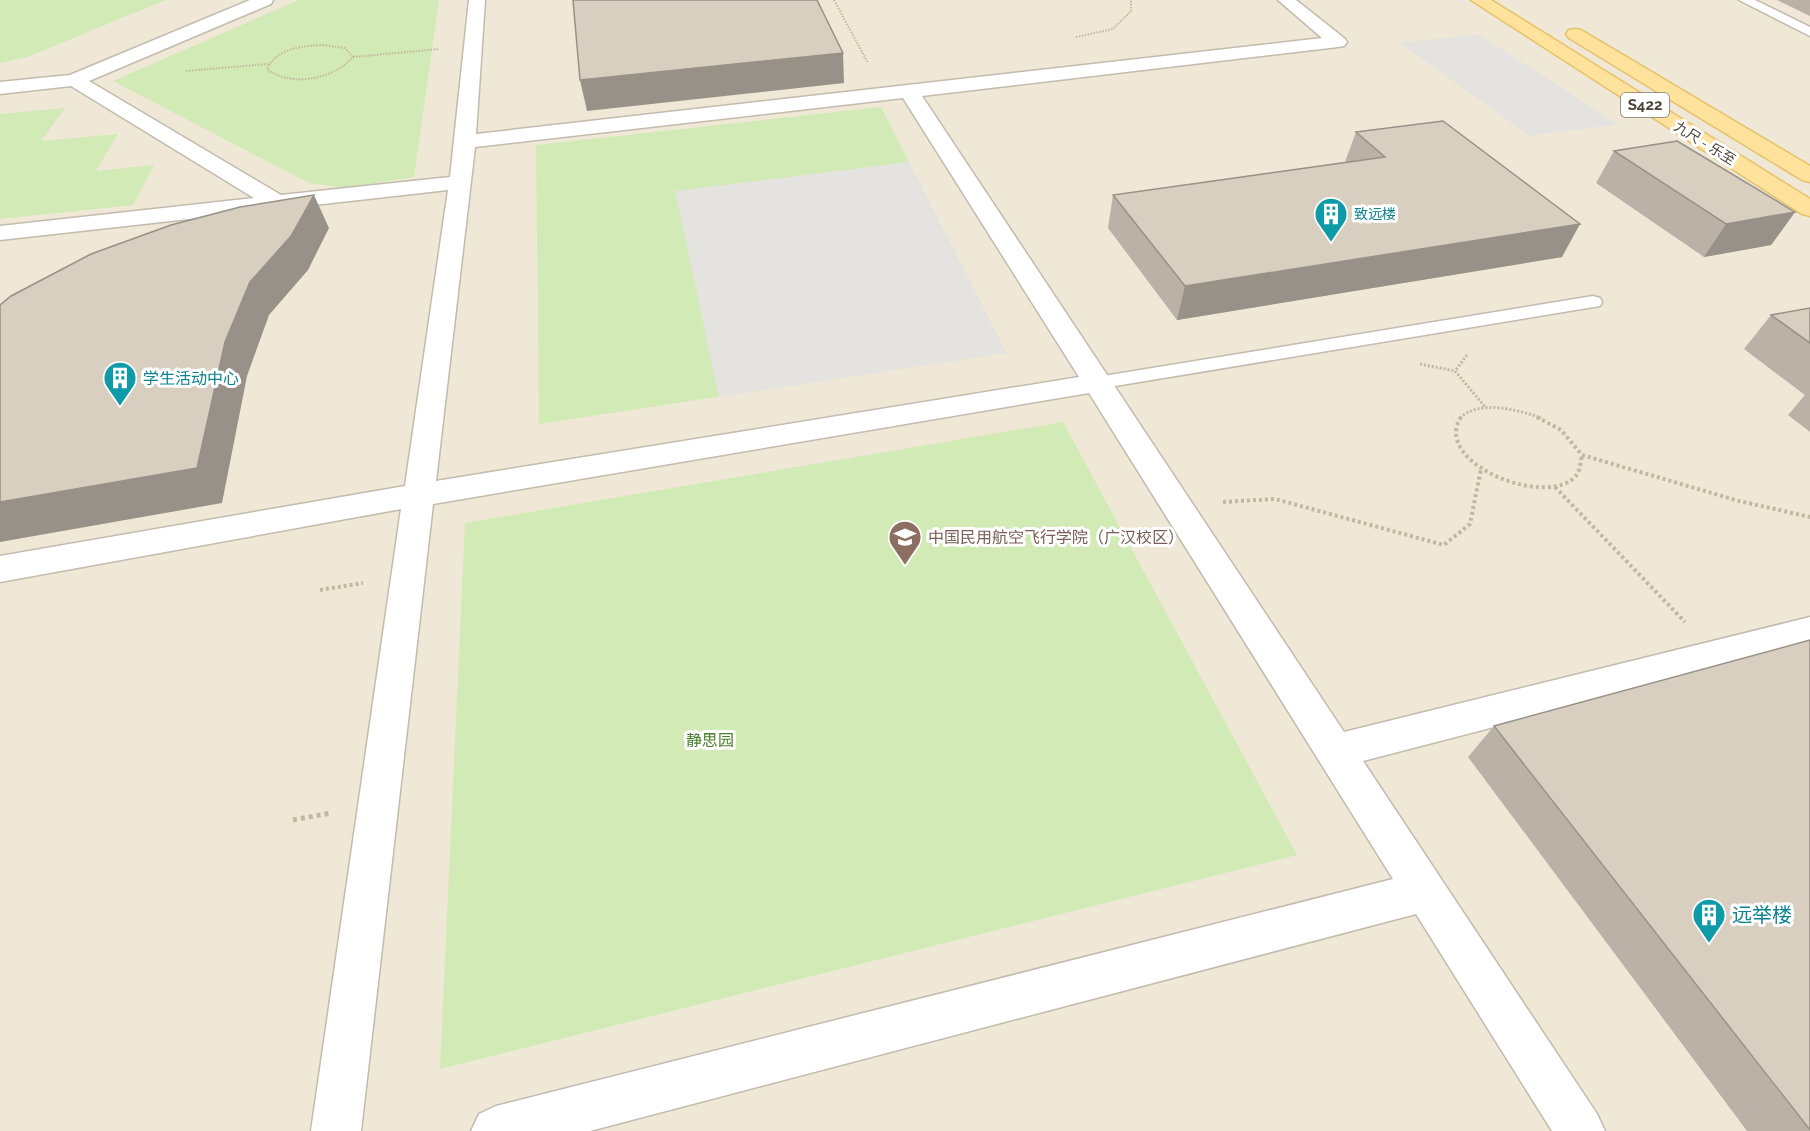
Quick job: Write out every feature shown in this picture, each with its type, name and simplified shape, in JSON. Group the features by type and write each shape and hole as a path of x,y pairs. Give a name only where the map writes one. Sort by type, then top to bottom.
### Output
{"main road":[{"name":"九尺 - 乐至","path":"1479,0 1810,209"},
{"name":"九尺 - 乐至","path":"1558,24 1810,175"}],"street":[{"path":"0,88 74,80 265,0"},
{"path":"336,1131 460,183 477,0"},
{"path":"465,142 1338,42 1286,0"},
{"path":"74,80 278,203"},
{"path":"897,93 1097,383 1580,1131"},
{"path":"0,233 460,183"},
{"path":"0,569 419,495 1097,383"},
{"path":"1335,751 1810,631"},
{"path":"496,1131 1425,891"}],"lane":[{"path":"1745,0 1810,32"},
{"path":"1097,383 1593,302"}],"path":[{"path":"834,0 897,93"},
{"path":"353,57 351,52 345,48 310,46 274,58 267,69 271,74 279,77 311,78 343,68 353,57 473,46"},
{"path":"1486,408 1455,371 1492,319"},
{"path":"1486,408 1504,408 1544,419 1562,430 1574,442 1582,455 1582,467 1576,478 1554,486 1522,485 1501,479 1481,469 1466,456 1457,443 1454,430 1459,419 1470,412 1486,408"},
{"path":"1582,455 1739,501 1810,517"},
{"path":"1176,505 1275,499 1444,545 1470,524 1481,469"},
{"path":"1554,486 1717,655"}],"shaded area":[{"name":"中国民用航空飞行学院（广汉校区）","path":"0,0 1810,0 1810,1131 0,1131"},
{"path":"1478,34 1618,124 1530,136 1400,43"},
{"path":"909,162 1006,353 719,397 675,191"}],"green space":[{"path":"0,0 166,0 27,57 0,63"},
{"path":"299,0 439,0 414,177 346,188 309,183 113,81"},
{"path":"881,107 1006,353 539,424 536,145"},
{"path":"65,108 41,141 118,134 96,171 154,165 133,205 0,219 0,114"},
{"name":"静思园","path":"1063,422 1297,855 440,1069 465,523"}],"building":[{"path":"573,0 817,0 843,53 580,80"},
{"name":"致远楼","path":"1443,121 1580,224 1185,286 1113,195 1385,157 1356,132"},
{"path":"1677,141 1795,212 1726,224 1614,151"},
{"name":"学生活动中心","path":"314,195 291,236 250,282 225,342 197,468 0,502 0,305 11,296 91,254 171,225 240,207"},
{"path":"1810,308 1810,343 1771,315"},
{"name":"远举楼","path":"1810,640 1810,1130 1494,726"}],"place":[{"name":"致远楼","path":"1331,243"},
{"name":"学生活动中心","path":"120,407"},
{"name":"中国民用航空飞行学院（广汉校区）","path":"905,566"},
{"name":"远举楼","path":"1709,944"}]}
